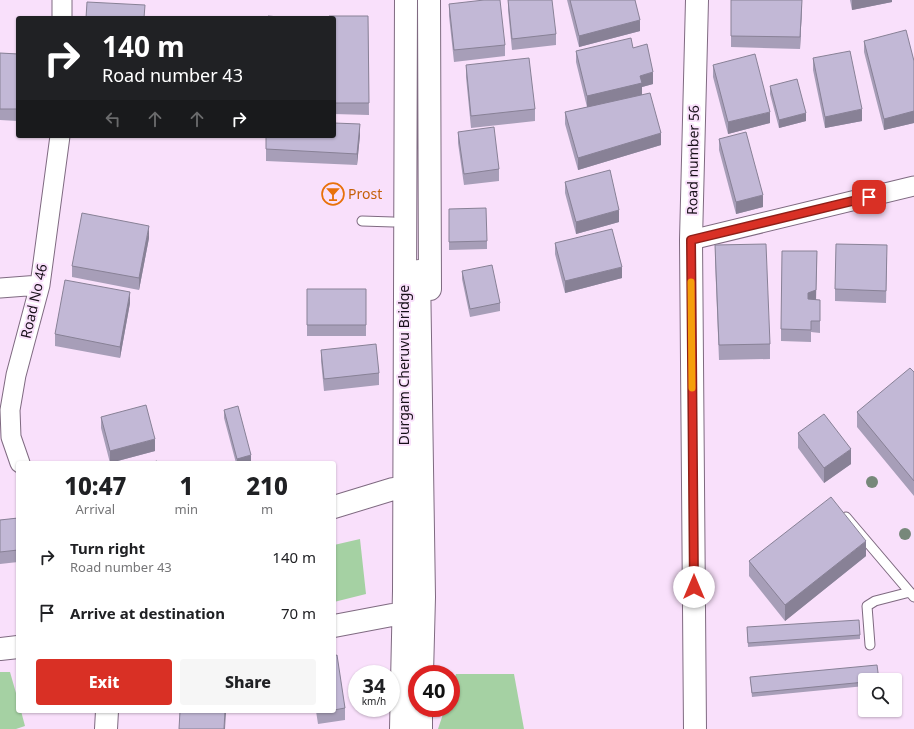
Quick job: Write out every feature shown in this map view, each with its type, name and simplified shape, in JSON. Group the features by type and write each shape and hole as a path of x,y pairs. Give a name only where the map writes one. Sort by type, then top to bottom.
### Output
{"main road":[{"path":"390,665 393,489 394,0"},
{"name":"Durgam Cheruvu Bridge","path":"401,729 404,591 406,0"},
{"name":"Durgam Cheruvu Bridge","path":"419,0 418,154 424,597 422,665"},
{"path":"429,0 432,567 430,665"},
{"name":"Road number 56","path":"695,729 691,240 696,0"},
{"path":"336,506 393,489"},
{"path":"336,626 392,615"},
{"path":"0,650 16,647"},
{"path":"106,729 107,713"},
{"path":"388,729 389,717"},
{"path":"421,729 422,717"},
{"path":"429,729 430,717"}],"street":[{"path":"62,0 62,16"},
{"name":"Road No 46","path":"19,461 11,437 10,410 16,376 40,285 60,138"},
{"path":"691,240 914,186"},
{"path":"0,288 40,285"}],"lane":[{"path":"362,221 393,222"},
{"path":"841,510 912,594 875,601 867,606 870,645"}],"green space":[{"path":"360,539 366,594 336,602 336,545"},
{"path":"0,672 10,672 16,693 16,713 22,713 25,726 16,729 0,729"},
{"path":"460,674 514,674 524,729 438,729 442,717 460,717"}],"building":[{"path":"484,0 500,0 505,45 454,50 449,4"},
{"path":"508,0 552,0 556,34 512,39"},
{"path":"570,0 635,0 640,20 579,36"},
{"path":"731,0 802,0 800,37 731,36"},
{"path":"87,2 145,5 144,16 86,16"},
{"path":"336,16 368,16 369,103 336,103"},
{"path":"906,30 914,61 914,111 884,119 864,41"},
{"path":"631,38 633,48 647,44 653,72 640,76 642,83 587,96 576,51"},
{"path":"850,51 862,109 825,117 813,58"},
{"path":"0,53 16,54 16,109 0,109"},
{"path":"755,54 770,112 728,122 713,65"},
{"path":"529,58 535,109 471,116 466,65"},
{"path":"797,79 806,113 779,120 770,86"},
{"path":"650,93 661,133 578,158 565,112"},
{"path":"336,123 360,124 357,154 266,149 266,138 336,138"},
{"path":"494,127 499,169 464,174 458,132"},
{"path":"746,132 763,195 736,202 719,139"},
{"path":"610,170 619,210 576,222 565,182"},
{"path":"486,208 487,241 449,242 449,209"},
{"path":"82,213 149,226 139,278 72,266"},
{"path":"612,229 622,267 565,281 555,243"},
{"path":"766,244 770,344 719,345 715,245"},
{"path":"836,244 887,245 886,291 835,289"},
{"path":"782,251 817,251 816,290 808,293 808,299 820,300 820,321 811,321 811,330 781,329"},
{"path":"492,265 500,303 470,309 462,271"},
{"path":"65,280 130,292 120,347 55,334"},
{"path":"307,289 366,289 366,325 307,325"},
{"path":"376,344 379,373 324,379 321,350"},
{"path":"910,368 914,372 914,481 857,412"},
{"path":"146,405 155,439 110,451 101,417"},
{"path":"238,406 251,455 237,459 224,410"},
{"path":"824,414 851,449 824,468 798,433"},
{"path":"831,497 866,541 785,605 749,561"},
{"path":"16,518 16,550 0,552 0,520"},
{"path":"859,620 860,635 748,643 747,627"},
{"path":"336,655 345,708 336,710"},
{"path":"877,665 878,673 858,673 858,683 752,693 750,677"},
{"path":"180,713 225,713 224,729 179,729"}],"slow traffic":[{"path":"691,282 692,388"}],"place":[{"name":"Prost","path":"333,194"}],"route":[{"path":"694,587 691,240 869,197"}]}
